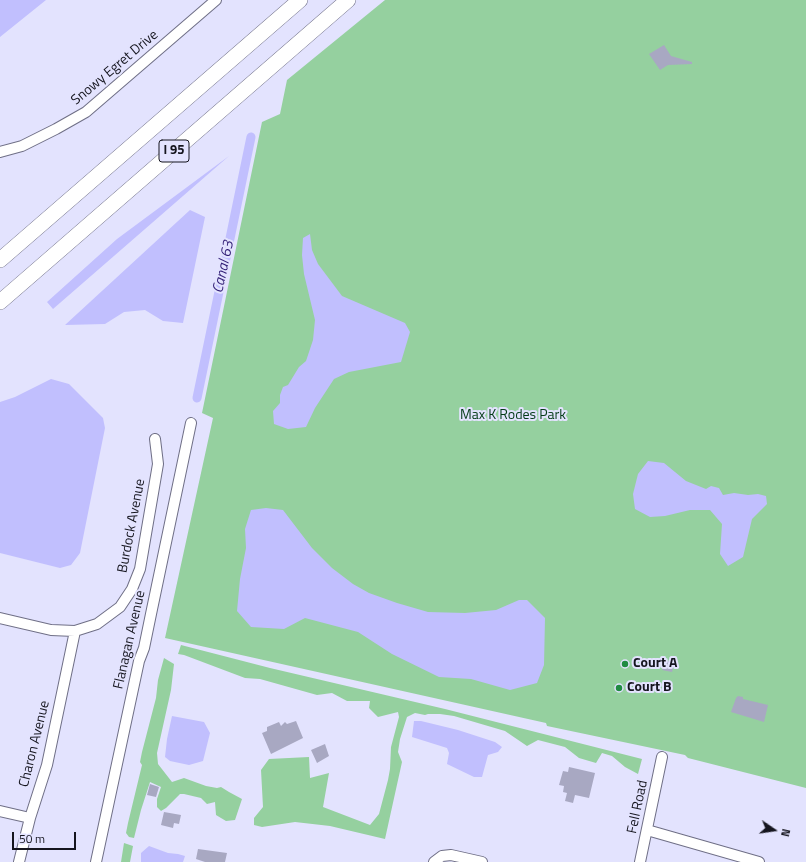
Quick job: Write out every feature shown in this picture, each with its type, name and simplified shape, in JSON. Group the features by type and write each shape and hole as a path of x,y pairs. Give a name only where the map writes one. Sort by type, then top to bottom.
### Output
{"highway":[{"name":"I 95","path":"0,260 300,0"},
{"name":"I 95","path":"0,302 348,0"}],"street":[{"name":"Snowy Egret Drive","path":"0,152 22,146 86,112 216,0"},
{"name":"Flanagan Avenue","path":"96,862 139,660 144,648 150,621 191,423"},
{"name":"Burdock Avenue","path":"0,618 51,630 75,631 97,624 120,607 132,589 140,569 158,464 155,439"},
{"name":"Charon Avenue","path":"19,862 30,818 47,765 75,631"},
{"name":"Fell Road","path":"640,862 662,757"},
{"path":"0,811 30,818"},
{"path":"647,830 759,862"},
{"path":"434,862 442,856 451,855 482,862"}],"green space":[{"name":"Max K Rodes Park","path":"385,0 806,0 806,788 688,758 685,755 547,726 546,723 165,638 213,418 202,413 262,122 280,114 287,80"},
{"path":"181,645 270,668 445,709 642,759 638,774 625,767 612,756 602,753 596,763 579,758 565,747 538,740 527,746 505,731 454,716 440,714 425,715 415,713 407,717 400,739 398,752 402,762 385,839 330,826 295,822 262,827 254,825 254,818 263,807 261,770 269,759 309,757 310,778 329,773 323,807 370,825 379,814 388,780 391,747 399,717 398,712 378,717 369,708 370,701 347,701 332,693 317,695 260,679 245,678 178,654"},
{"path":"164,658 174,664 171,690 157,753 158,764 172,782 184,778 206,786 217,788 221,787 242,799 235,820 226,821 216,815 215,802 207,804 201,798 184,794 180,794 161,811 157,807 157,799 161,787 150,782 134,838 129,837 126,833 142,765 140,762 142,752 156,698 158,680"},
{"path":"124,843 133,846 130,862 121,862"}],"water":[{"path":"0,0 46,0 0,37"},
{"path":"229,156 53,309 47,302 117,239"},
{"path":"190,210 205,217 183,323 163,321 145,310 124,312 105,324 65,325"},
{"path":"310,234 312,250 318,264 342,296 405,323 410,332 401,362 349,372 334,379 315,408 306,427 288,429 274,424 273,411 280,403 280,395 283,387 288,385 299,367 306,361 313,340 315,320 304,274 302,255 303,238"},
{"path":"51,379 69,384 103,418 105,428 80,553 71,565 60,568 0,553 0,402 15,397"},
{"path":"648,461 664,463 686,481 706,489 711,486 719,488 723,495 734,493 748,495 758,494 766,496 767,504 752,519 743,557 728,566 720,554 722,524 710,510 690,510 665,516 650,517 635,509 633,494 638,474"},
{"path":"266,508 283,510 312,548 332,568 353,584 369,593 397,603 428,612 465,613 496,610 519,600 527,600 545,618 544,665 537,683 510,690 471,679 439,677 392,654 358,632 305,618 284,629 251,627 237,611 240,579 246,548 245,529 251,510"},
{"path":"172,716 204,722 210,733 203,761 189,765 170,761 165,757"},
{"path":"414,721 421,721 458,730 495,742 502,747 498,752 488,755 482,777 474,777 447,764 449,753 447,748 412,737"},
{"path":"149,846 168,853 185,856 183,862 141,862 141,853"}],"building":[{"path":"664,45 671,56 692,62 692,64 668,65 660,70 649,54"},
{"path":"664,660 675,662 672,672 662,670"},
{"path":"738,696 743,697 743,699 768,705 764,722 731,712"},
{"path":"296,721 303,738 271,754 262,733 267,731 267,727 279,722 281,726 285,722 287,724"},
{"path":"325,744 329,756 317,763 311,750"},
{"path":"569,767 595,773 589,798 575,795 573,803 565,801 567,793 563,792 564,786 559,785 563,771 568,772"},
{"path":"150,784 159,787 156,797 147,795"},
{"path":"164,812 181,815 179,824 174,823 173,828 161,825"},
{"path":"198,849 227,853 225,862 205,862 196,859"}],"waterway":[{"name":"Canal 63","path":"197,398 251,137"}],"place":[{"name":"Court A","path":"625,664"},
{"name":"Court B","path":"619,688"}]}
